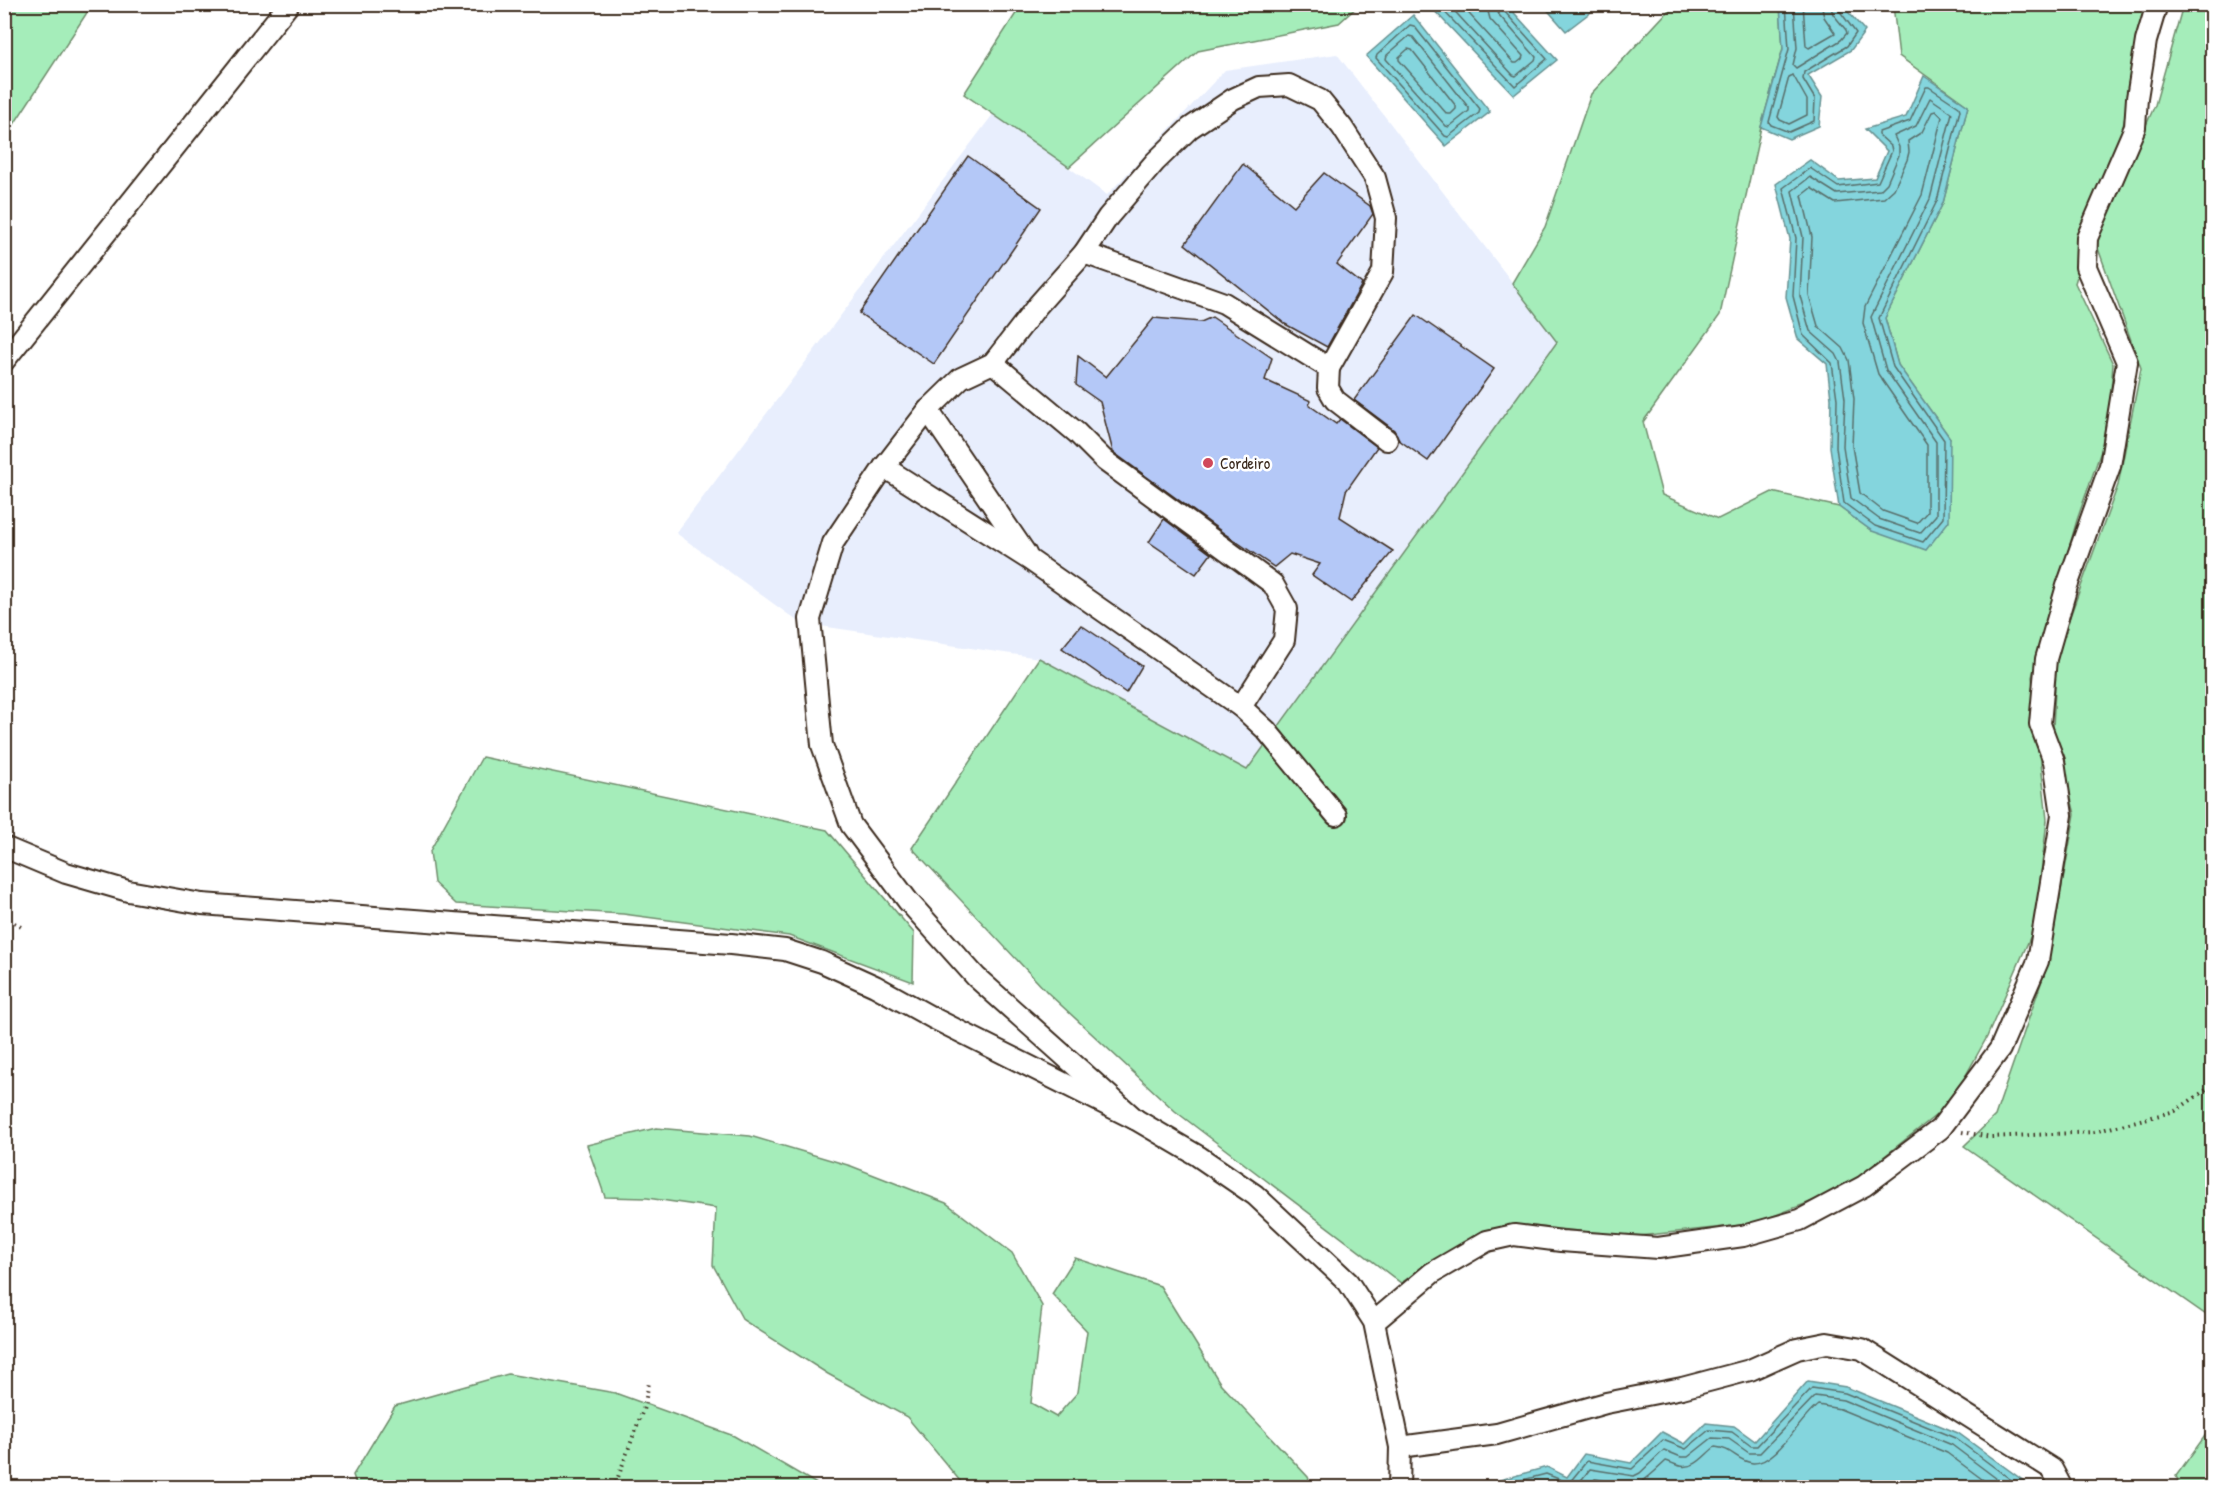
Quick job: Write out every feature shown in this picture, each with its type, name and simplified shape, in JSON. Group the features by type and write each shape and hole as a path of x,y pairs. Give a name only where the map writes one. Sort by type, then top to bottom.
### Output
{"street":[{"path":"4,361 289,4"},
{"path":"1374,1322 1432,1273 1487,1242 1514,1235 1658,1248 1743,1236 1800,1220 1864,1186 1940,1129 2000,1049 2038,961 2062,815 2054,761 2040,724 2046,659 2067,586 2110,466 2127,362 2086,267 2087,238 2135,127 2146,41 2157,4"},
{"path":"1135,1119 976,977 908,901 851,825 822,744 810,619 833,543 884,467 927,410 961,378 993,363 1038,305 1084,253 1108,218 1155,162 1190,128 1233,99 1259,87 1289,85 1320,100 1342,127 1375,178 1386,218 1383,272 1329,368 1328,388 1335,400 1387,440"},
{"path":"1084,253 1224,303 1329,368"},
{"path":"993,363 1106,460 1273,584 1287,609 1284,640 1241,707"},
{"path":"927,410 1030,560"},
{"path":"884,467 1030,560 1241,707 1266,730 1336,815"},
{"path":"4,847 66,873 128,891 202,904 785,950 822,962 875,986 933,1018 1135,1119 1198,1156 1255,1195 1348,1282 1374,1322 1401,1447 1399,1488"},
{"path":"1401,1447 1497,1434 1606,1403 1682,1388 1750,1370 1797,1349 1827,1342 1862,1349 2052,1469 2062,1488"}],"path":[{"path":"4,916 21,927"},
{"path":"1940,1129 1991,1137 2094,1132 2175,1111 2212,1086"},
{"path":"614,1488 644,1407 648,1383"}],"shaded area":[{"path":"1337,54 1558,342 1247,770 1039,658 800,623 676,533 994,113 1107,195 1225,70"}],"green space":[{"path":"1022,4 1359,5 1339,23 1198,51 1069,167 964,94"},
{"path":"1686,4 1780,5 1783,48 1761,127 1720,315 1643,422 1662,495 1718,519 1772,492 1839,507 1872,531 1950,438 1898,365 1885,318 1943,203 1968,106 1899,56 1893,5 2147,5 2122,132 2075,283 2113,364 2108,431 2077,520 2032,677 2047,820 2035,926 1987,1037 1950,1104 1842,1190 1752,1224 1629,1237 1524,1225 1479,1233 1401,1283 1175,1111 1048,993 912,848 1039,658 1247,770 1557,342 1512,283 1545,227 1591,94 1670,9"},
{"path":"4,5 92,5 5,138"},
{"path":"2183,5 2212,5 2212,1319 1964,1146 1995,1116 2048,963 2075,814 2053,727 2057,652 2118,485 2141,368 2095,240 2155,105"},
{"path":"482,757 827,830 914,933 913,982 789,936 623,914 456,904 434,883 430,851"},
{"path":"656,1128 750,1136 851,1166 946,1203 1012,1253 1042,1306 1031,1403 1056,1417 1078,1392 1087,1331 1052,1294 1075,1258 1160,1286 1220,1383 1308,1477 1312,1487 965,1487 907,1417 828,1374 743,1320 713,1265 716,1208 647,1198 605,1197 587,1145"},
{"path":"508,1374 615,1393 734,1436 822,1487 357,1487 353,1475 395,1406"},
{"path":"2212,1426 2212,1487 2181,1487 2176,1476"}],"water":[{"path":"1429,5 1507,5 1557,60 1514,95"},
{"path":"1543,5 1600,5 1566,31"},
{"path":"1780,5 1842,5 1865,31 1851,50 1808,75 1822,97 1819,126 1789,139 1761,127 1783,49"},
{"path":"1413,15 1490,112 1446,146 1366,56"},
{"path":"1924,76 1968,106 1943,203 1885,318 1898,365 1950,438 1949,521 1926,550 1872,531 1839,507 1830,447 1831,399 1827,364 1798,339 1786,297 1790,239 1776,184 1810,160 1839,181 1875,178 1887,151 1865,129 1906,117"},
{"path":"1808,1381 1846,1387 1958,1433 2032,1487 1504,1488 1500,1480 1547,1467 1567,1477 1584,1454 1631,1463 1662,1432 1685,1444 1706,1423 1734,1426 1755,1441"}],"building":[{"path":"968,156 1041,208 934,364 859,313"},
{"path":"1243,164 1294,206 1324,173 1370,206 1373,214 1337,264 1362,284 1327,347 1285,324 1185,244"},
{"path":"1416,315 1494,369 1428,461 1399,440 1394,430 1354,400"},
{"name":"Cordeiro","path":"1212,317 1272,358 1265,380 1311,401 1309,405 1336,424 1340,419 1377,447 1346,491 1340,517 1393,551 1351,602 1312,575 1320,564 1290,554 1274,567 1113,452 1100,402 1076,385 1078,356 1106,377 1154,318 1201,322"},
{"path":"1164,519 1211,554 1196,574 1149,542"},
{"path":"1081,625 1142,666 1126,693 1062,648"}],"place":[{"name":"Cordeiro","path":"1208,463"}]}
